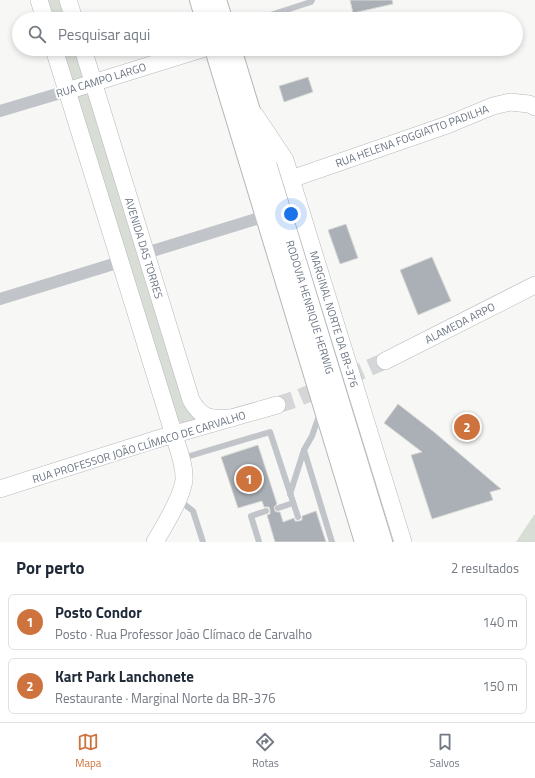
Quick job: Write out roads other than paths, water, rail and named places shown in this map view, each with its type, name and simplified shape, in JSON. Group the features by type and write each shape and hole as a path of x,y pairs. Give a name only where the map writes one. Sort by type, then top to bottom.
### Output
{"highway":[{"path":"200,0 204,12"},
{"path":"216,0 220,12"},
{"name":"RODOVIA HENRIQUE HERWIG","path":"217,56 324,403 365,542"},
{"name":"RODOVIA HENRIQUE HERWIG","path":"233,56 382,542"}],"main road":[{"path":"39,0 43,12"},
{"path":"68,0 72,12"},
{"path":"56,56 174,435 183,470 184,479 182,490 155,542"},
{"name":"AVENIDA DAS TORRES","path":"85,56 191,400 201,414 210,418 232,418"},
{"name":"RUA CAMPO LARGO","path":"67,91 179,56"},
{"name":"RUA HELENA FOGGIATTO PADILHA","path":"291,178 447,126 493,106 510,102 529,104 535,107"},
{"name":"MARGINAL NORTE DA BR-376","path":"248,104 284,160 291,178 403,542"},
{"name":"ALAMEDA ARPO","path":"385,361 535,284"},
{"name":"RUA PROFESSOR JOÃO CLÍMACO DE CARVALHO","path":"0,489 277,405"}],"street":[{"name":"RUA CAMPO LARGO","path":"0,111 67,91"},
{"path":"146,253 266,216"},
{"path":"0,299 120,262"}],"lane":[{"path":"280,12 311,2 312,0"},
{"path":"290,494 304,450 312,436 324,403"},
{"path":"180,458 270,432 298,517"},
{"path":"304,450 332,542"},
{"path":"178,499 193,511 203,542"},
{"path":"278,508 293,503"},
{"path":"259,542 251,516 266,511"}],"tunnel":[{"path":"277,405 296,399 385,361"}],"place":[{"name":"Kart Park Lanchonete","path":"467,427"},
{"name":"Posto Condor","path":"249,479"}]}
